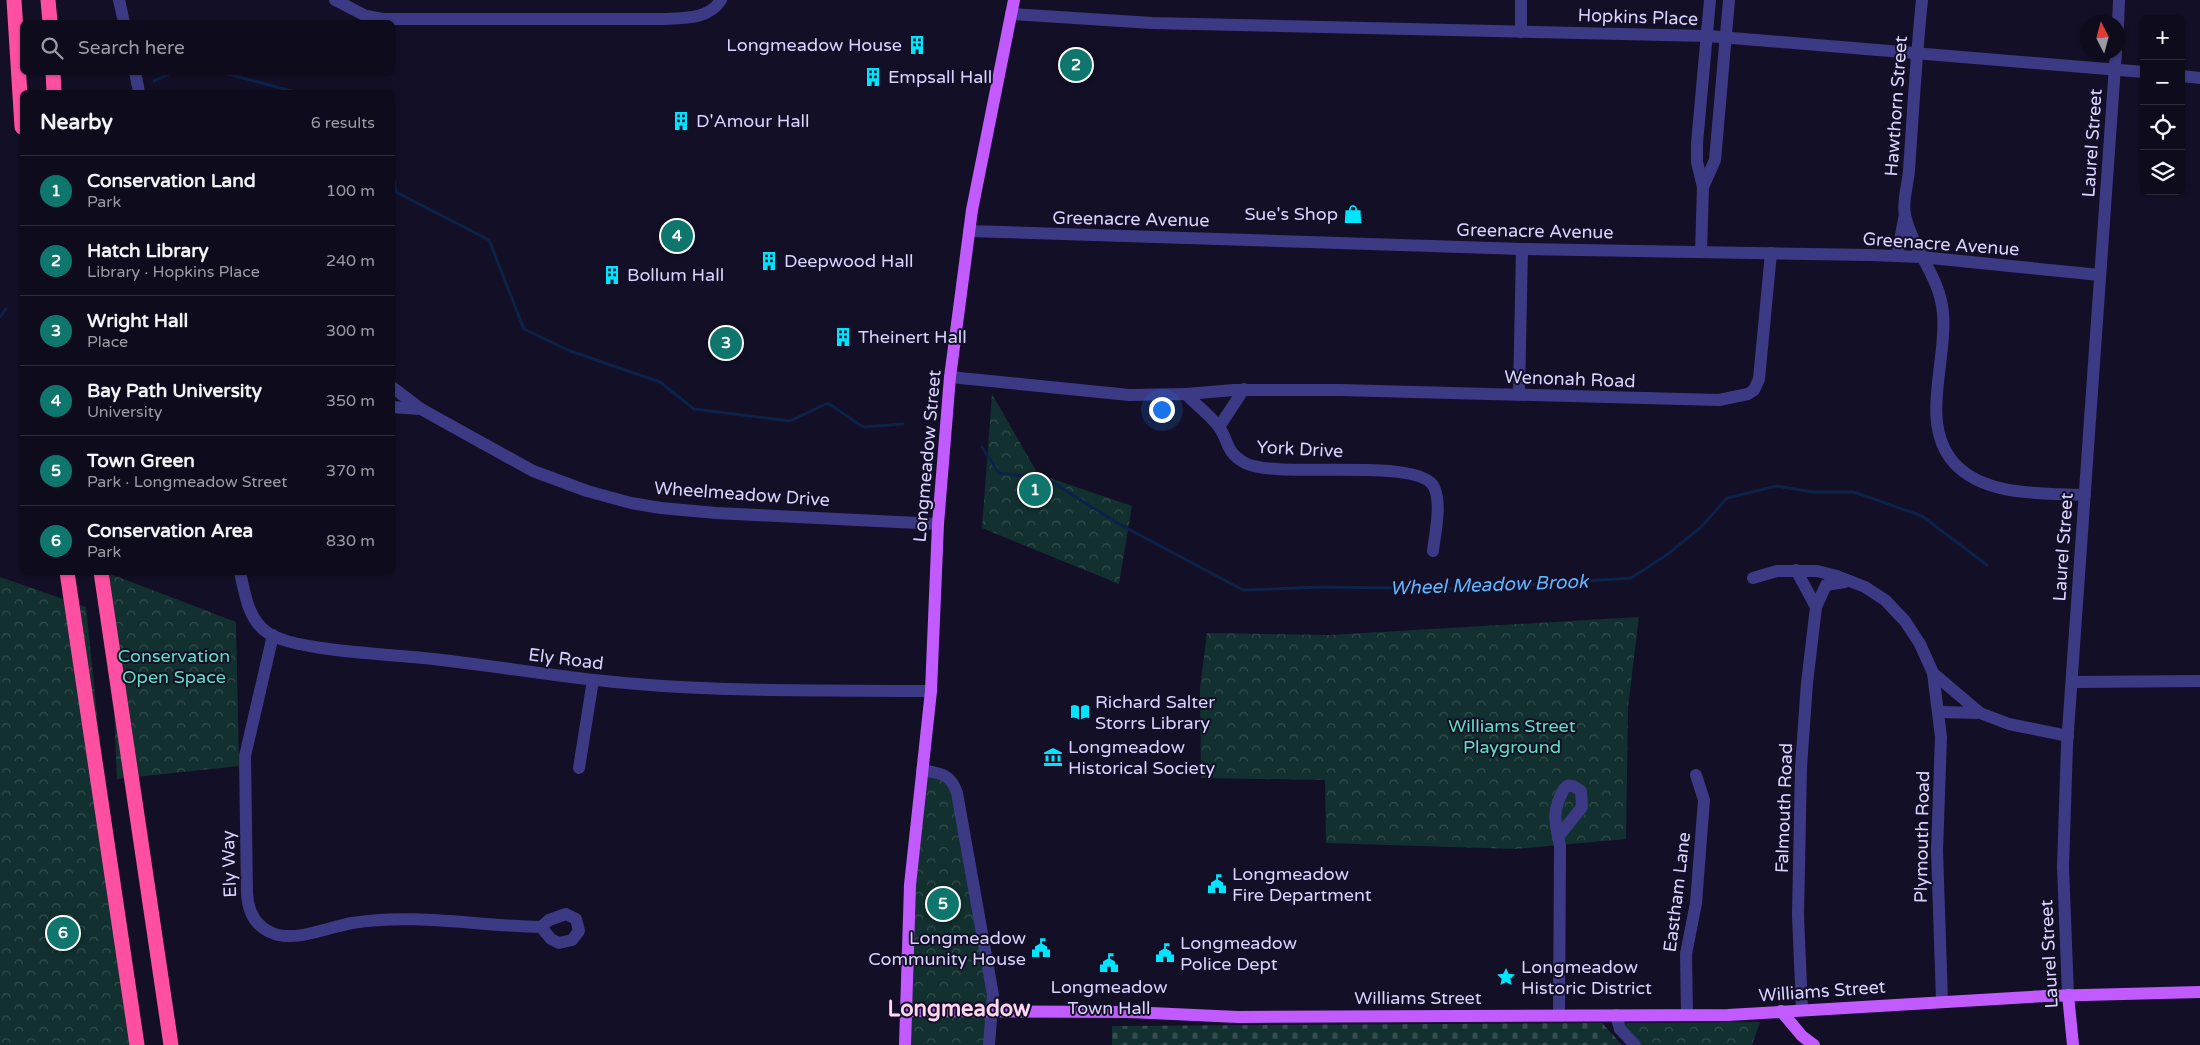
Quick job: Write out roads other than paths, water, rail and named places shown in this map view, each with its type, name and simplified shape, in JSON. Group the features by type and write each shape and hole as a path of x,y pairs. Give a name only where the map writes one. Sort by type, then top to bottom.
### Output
{"highway":[{"path":"14,0 20,94"},
{"path":"48,0 50,20"},
{"path":"53,75 54,90"},
{"path":"67,575 137,1045"},
{"path":"100,575 171,1045"}],"main road":[{"name":"Longmeadow Street","path":"905,1045 910,885 931,691 938,524 950,378 969,231 1014,0"},
{"name":"Williams Street","path":"906,1011 1129,1012 1247,1017 1687,1015 1780,1012 2068,995 2200,992"},
{"name":"Laurel Street","path":"2068,995 2073,1045"},
{"path":"1780,1012 1802,1036 1814,1045"}],"street":[{"path":"119,0 124,20"},
{"path":"335,0 366,16 383,19 661,19 704,14 711,11 721,0"},
{"path":"1521,0 1521,32"},
{"path":"1701,252 1703,188 1697,162 1697,143 1710,0"},
{"path":"1703,188 1715,160 1729,0"},
{"name":"Hawthorn Street","path":"1897,256 1905,214 1922,0"},
{"path":"2118,15 2119,0"},
{"name":"Hopkins Place","path":"1011,14 1152,23 1708,36 2140,72"},
{"name":"Laurel Street","path":"2068,995 2063,867 2068,736 2115,60"},
{"path":"135,75 138,90"},
{"path":"2185,76 2200,78"},
{"name":"Hawthorn Street","path":"1905,214 1921,257 1928,265 1936,282 1943,311 1938,418 1942,443 1950,458 1960,469 1997,487 2029,492 2085,495"},
{"name":"Greenacre Avenue","path":"969,231 1522,249 1897,256 2100,275"},
{"path":"1519,393 1522,249"},
{"name":"Wenonah Road","path":"1186,394 1244,390 1519,393 1612,398 1711,400 1748,394 1756,386 1760,371 1771,253"},
{"path":"950,378 1129,395 1186,394"},
{"name":"Wheelmeadow Drive","path":"395,389 421,409 533,471 588,491 631,503 716,513 938,524"},
{"path":"1219,427 1244,390"},
{"name":"York Drive","path":"1186,394 1219,427 1225,444 1243,462 1255,466 1384,471 1428,480 1435,490 1437,504 1433,551"},
{"path":"395,407 421,409"},
{"path":"1753,578 1768,572 1796,570 1826,573 1857,584 1885,600 1899,614 1920,644 1933,673 1980,713"},
{"path":"1796,570 1816,607"},
{"name":"Ely Road","path":"241,575 253,616 259,626 273,635 300,645 459,662 593,680 692,688 931,691"},
{"name":"Falmouth Road","path":"1802,1010 1798,915 1802,767 1807,683 1816,607 1826,585 1840,581 1857,584"},
{"name":"Ely Way","path":"273,635 248,739 244,764 247,893 248,906 255,921 266,930 287,936 376,920 541,927"},
{"name":"Plymouth Road","path":"1933,673 1939,712 1941,746 1937,859 1942,1001"},
{"path":"579,768 593,680"},
{"path":"2072,682 2200,681"},
{"path":"1939,712 1980,713 2009,724 2068,736"},
{"path":"922,770 946,775 954,785 993,995 989,1045"},
{"name":"Eastham Lane","path":"1687,1015 1686,954 1696,903 1704,800 1696,775"},
{"path":"1558,837 1560,846 1559,1015"},
{"path":"1616,1015 1620,1029 1635,1045"}],"waterway":[{"name":"Wheel Meadow Brook","path":"154,81 167,75"},
{"name":"Wheel Meadow Brook","path":"232,75 288,90"},
{"name":"Wheel Meadow Brook","path":"395,186 396,192 489,240 524,329 570,351 660,382 694,409 790,421 828,403 863,427 903,424"},
{"name":"Wheel Meadow Brook","path":"0,317 6,309"},
{"name":"Wheel Meadow Brook","path":"982,447 999,473 1047,479 1119,524 1243,590 1322,587 1468,589 1631,578 1668,554 1701,527 1727,498 1777,486 1813,492 1854,492 1922,516 1987,565"}],"place":[{"name":"Longmeadow House","path":"917,45"},
{"name":"Hatch Library","path":"1076,65"},
{"name":"Empsall Hall","path":"873,77"},
{"name":"D'Amour Hall","path":"681,121"},
{"name":"Sue's Shop","path":"1353,214"},
{"name":"Bay Path University","path":"677,236"},
{"name":"Deepwood Hall","path":"769,261"},
{"name":"Bollum Hall","path":"612,275"},
{"name":"Theinert Hall","path":"843,337"},
{"name":"Wright Hall","path":"726,343"},
{"name":"Conservation Land","path":"1035,490"},
{"name":"Richard Salter Storrs Library","path":"1080,712"},
{"name":"Longmeadow Historical Society","path":"1053,757"},
{"name":"Longmeadow Fire Department","path":"1217,884"},
{"name":"Town Green","path":"943,904"},
{"name":"Conservation Area","path":"63,933"},
{"name":"Longmeadow Community House","path":"1041,948"},
{"name":"Longmeadow Police Dept","path":"1165,953"},
{"name":"Longmeadow Town Hall","path":"1109,963"},
{"name":"Longmeadow Historic District","path":"1506,977"}],"district":[{"name":"Longmeadow","path":"959,1009"}],"park label":[{"name":"Conservation Open Space","path":"174,666"},
{"name":"Williams Street Playground","path":"1512,736"}]}
